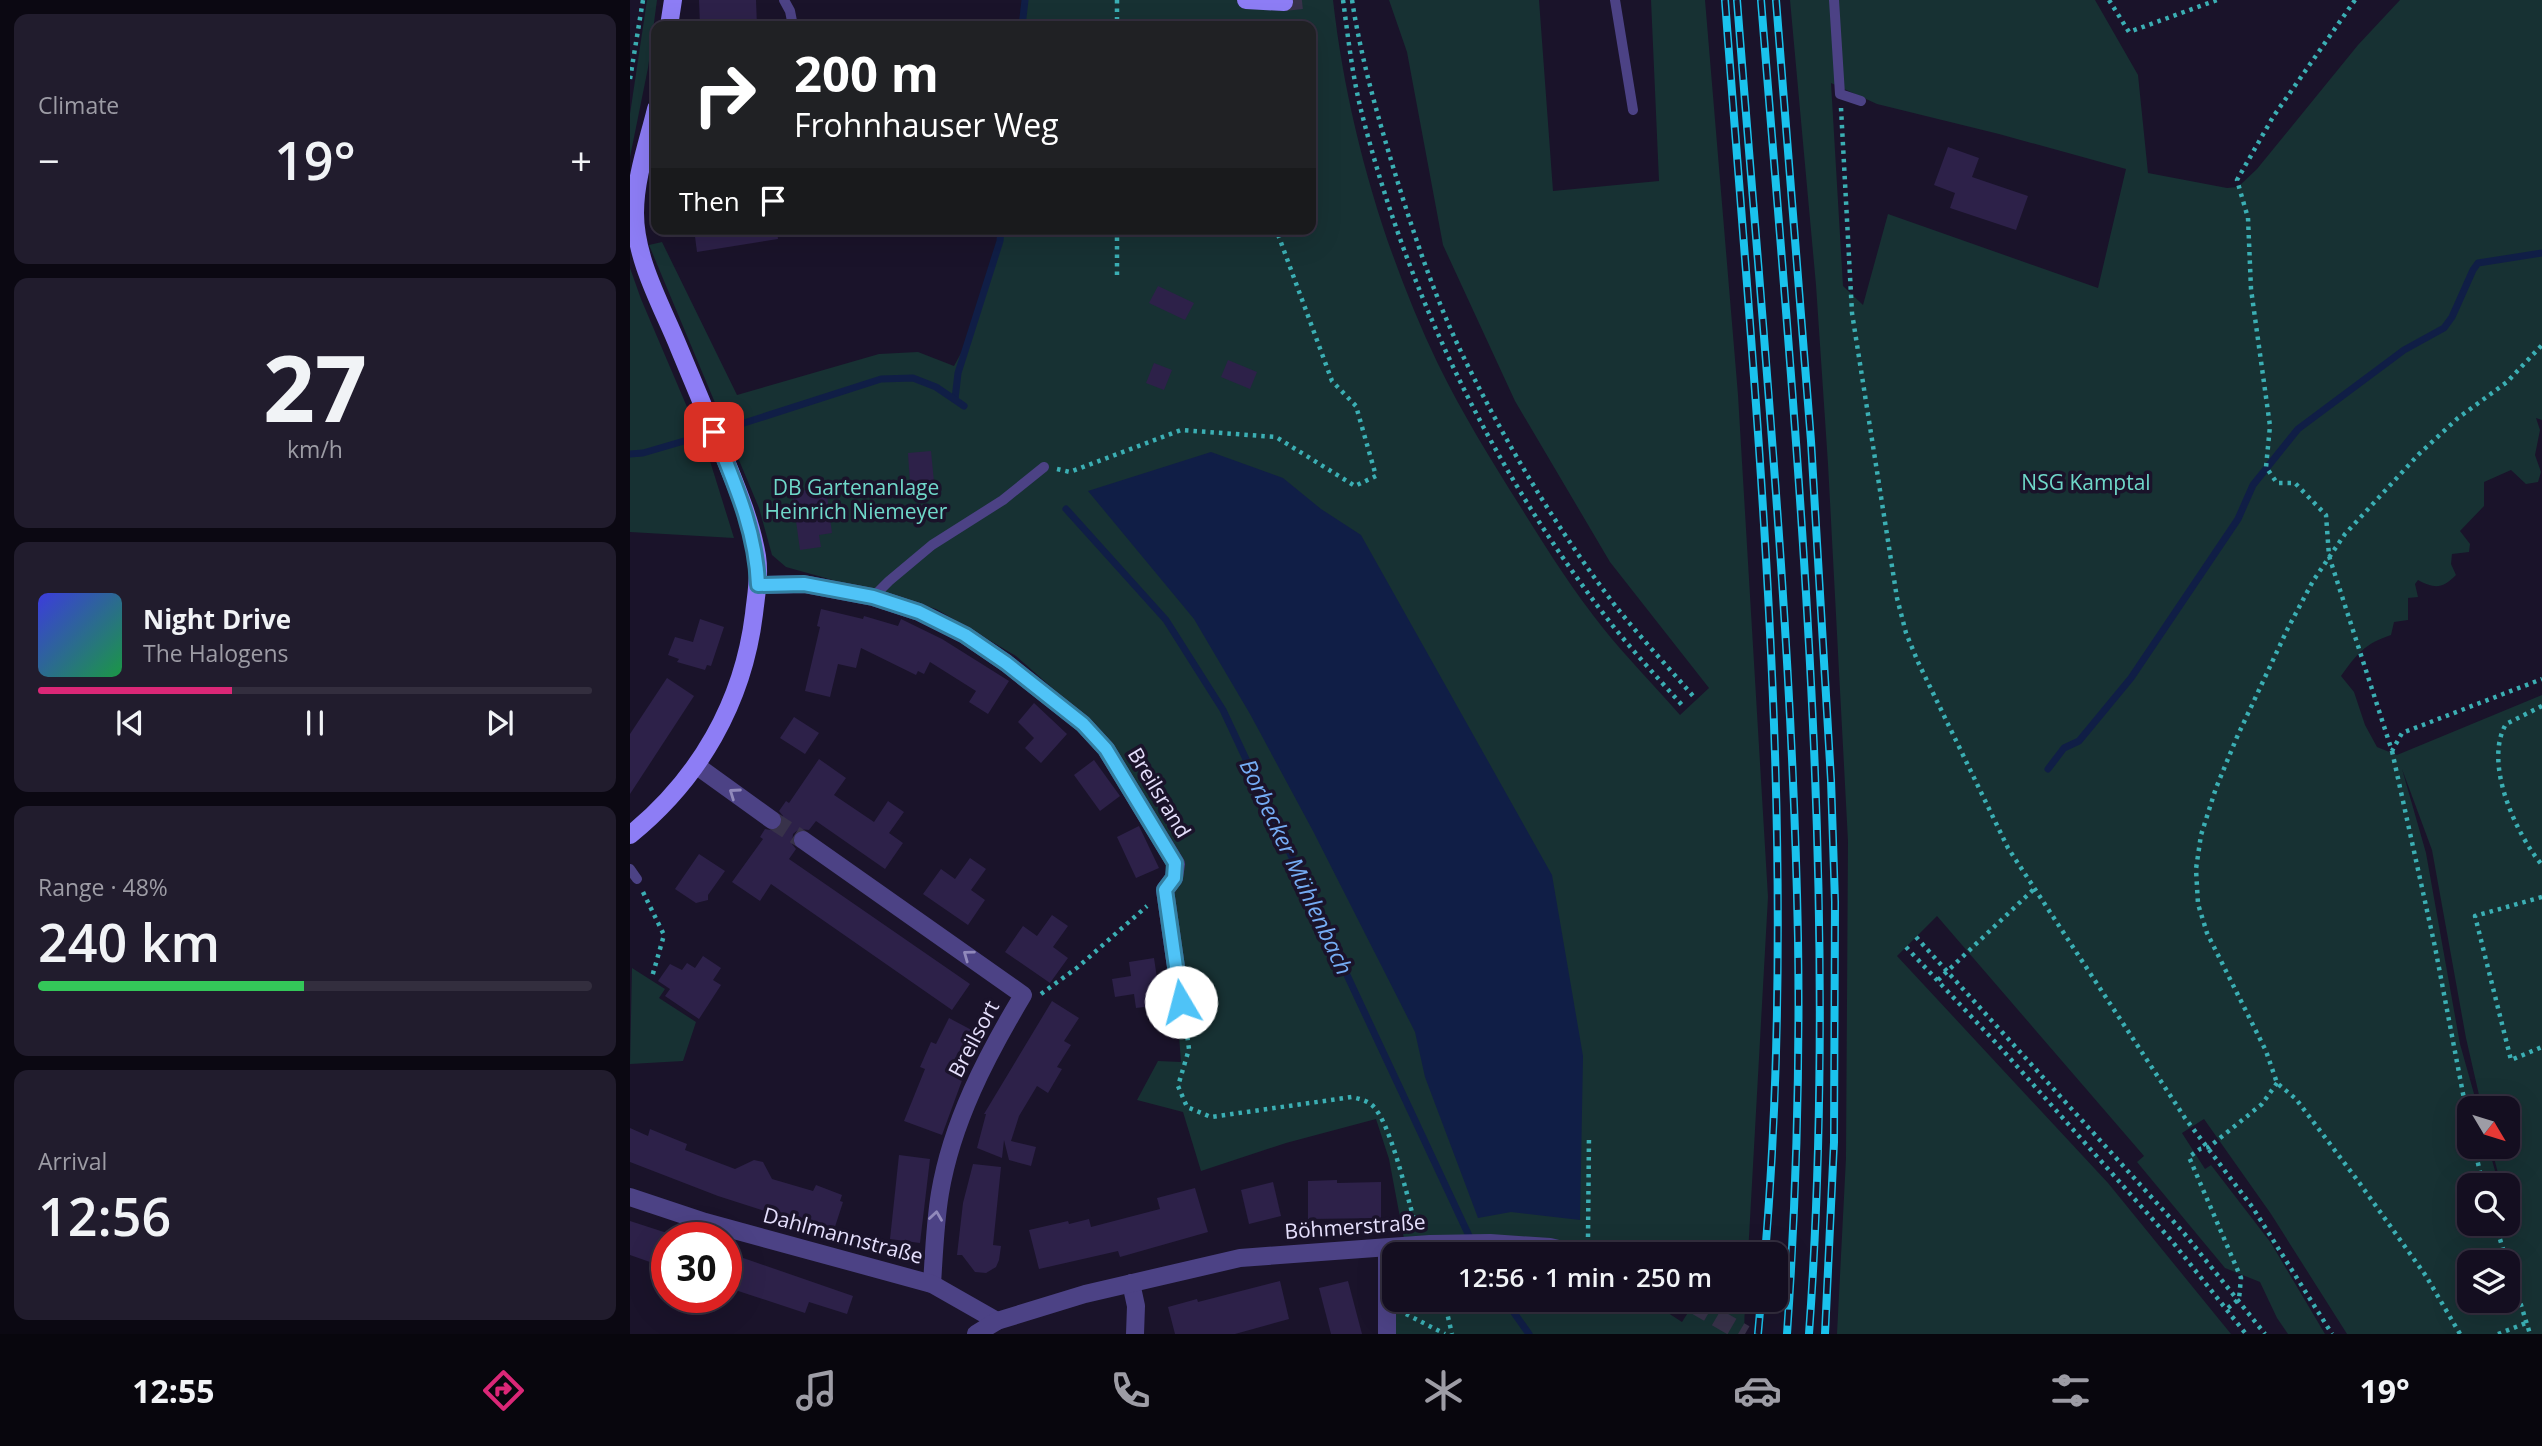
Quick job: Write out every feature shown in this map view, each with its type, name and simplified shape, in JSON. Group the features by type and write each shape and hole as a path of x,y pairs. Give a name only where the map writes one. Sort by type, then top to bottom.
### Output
{"main road":[{"path":"670,21 673,0"},
{"path":"1246,0 1284,2"},
{"path":"630,835 678,789 697,766 722,725 740,681 751,636 758,585 757,557 744,505 643,261 634,232 639,183 651,131"}],"street":[{"name":"Breilsrand","path":"758,585 804,584 873,597 919,612 965,635 1006,663 1083,724 1106,749 1175,863 1174,878 1165,890 1181,1002"},
{"path":"697,766 772,820"},
{"name":"Breilsort","path":"803,840 1023,995 977,1079 948,1157 934,1230 932,1284"},
{"name":"Dahlmannstraße","path":"630,1197 705,1222 932,1284 998,1321"},
{"name":"Böhmerstraße","path":"976,1334 998,1321 1085,1294 1240,1258 1382,1248"},
{"path":"1131,1283 1136,1306 1135,1334"},
{"path":"1387,1312 1387,1334"}],"lane":[{"path":"784,0 792,21"},
{"path":"1615,0 1633,110"},
{"path":"1834,0 1840,94 1861,101"},
{"path":"873,597 932,545 1003,500 1044,467"}],"path":[{"path":"630,79 643,0"},
{"path":"1117,0 1117,21"},
{"path":"2109,0 2129,32 2217,0"},
{"path":"2355,0 2273,117 2237,180 2248,218 2251,289 2270,426 2266,467 2277,483 2295,483 2326,515 2329,556 2392,751 2435,947 2463,1096"},
{"path":"1343,2 1361,108 1390,209 1418,289 1453,369 1499,457 1544,529 1606,617 1682,705"},
{"path":"1353,2 1374,106 1405,206 1432,282 1466,363 1558,525 1618,609 1693,696"},
{"path":"1840,94 1853,313 1896,598 1918,662 2008,848 2185,1118 2253,1208 2332,1334"},
{"path":"1117,235 1117,278"},
{"path":"1070,472 1181,430 1276,437 1355,486 1376,476 1356,406 1332,381 1278,235"},
{"path":"2460,1334 2426,1276 2358,1181 2296,1099 2277,1083 2266,1051 2207,933 2197,904 2196,869 2201,835 2216,788 2237,737 2287,628 2329,556 2345,534 2419,454 2458,418 2507,382 2542,345"},
{"path":"2392,751 2402,733 2542,679"},
{"path":"2542,706 2506,724 2497,750 2498,767 2509,806 2524,839 2542,865"},
{"path":"633,874 664,936 652,977"},
{"path":"1938,980 2034,888"},
{"path":"1023,995 1037,996 1058,984 1165,890"},
{"path":"2542,897 2475,916 2511,1060 2542,1047"},
{"path":"1916,937 2183,1232 2265,1334"},
{"path":"1906,947 2162,1230 2228,1308 2246,1334"},
{"path":"1181,1002 1189,1049 1178,1086 1187,1107 1211,1117 1352,1097 1366,1101 1374,1107 1384,1123 1413,1219 1413,1242"},
{"path":"2228,1308 2239,1299 2241,1278 2189,1157 2200,1149 2209,1147 2262,1104 2277,1083"},
{"path":"1586,1242 1589,1135"},
{"path":"2520,1304 2530,1334"},
{"path":"1400,1312 1446,1334"},
{"path":"1447,1312 1452,1334"},
{"path":"2498,1334 2526,1323"}],"green space":[{"path":"647,0 657,0 654,21 651,21 648,68 630,157 630,114"},
{"name":"DB Gartenanlage Heinrich Niemeyer","path":"1027,0 1333,0 1348,93 1370,186 1401,277 1438,364 1488,454 1570,583 1612,639 1680,715 1709,688 1610,562 1515,401 1443,245 1407,52 1389,0 1539,0 1553,191 1659,181 1651,0 1705,0 1738,395 1768,897 1749,1242 1405,1242 1389,1159 1376,1119 1286,1143 1201,1171 1183,1112 1137,1100 1158,1061 1181,1062 1168,891 1178,878 1087,719 1016,656 936,609 786,567 772,555 759,508 649,245 662,242 737,395 879,354 918,352 954,366 972,333 1002,235 1316,235 1316,21 1025,21"},
{"name":"NSG Kamptal","path":"1790,0 2095,0 2138,75 2148,173 2227,188 2238,187 2257,169 2358,45 2400,0 2542,0 2542,420 2536,418 2540,430 2535,455 2541,472 2538,482 2526,484 2511,470 2484,482 2484,506 2460,531 2470,544 2469,552 2452,554 2451,564 2456,575 2447,583 2438,586 2418,580 2415,584 2418,597 2408,598 2408,620 2394,622 2391,635 2362,651 2341,676 2354,692 2365,725 2377,747 2397,755 2542,695 2542,1334 2347,1334 2271,1214 2204,1119 2182,1133 2205,1169 2211,1165 2271,1243 2325,1334 2288,1334 2260,1282 2225,1268 2137,1162 2144,1156 1937,916 1897,956 2108,1183 2231,1334 1837,1334 1846,1158 1848,841 1816,285","holes":["1831,83 1877,104 2126,169 2098,288 1888,214 1863,305 1843,286","2402,769 2432,850 2479,1096 2520,1096 2520,1159 2494,1159 2498,1173 2520,1173 2520,1236 2457,1236 2457,1173 2496,1173 2492,1159 2457,1159 2457,1096 2475,1096 2460,1044 2426,853"]},
{"path":"630,268 710,461 734,538 630,532"},
{"path":"632,968 665,989 659,998 696,1022 683,1061 630,1064"},
{"path":"1389,1312 1667,1312 1682,1322 1688,1312 1745,1312 1744,1334 1389,1334"}],"water":[{"path":"1211,452 1283,478 1321,509 1361,535 1552,875 1583,1056 1580,1220 1511,1212 1478,1218 1425,1077 1415,1032 1313,831 1250,714 1194,619 1088,491"}],"building":[{"path":"699,0 756,0 757,21 700,21"},
{"path":"1948,147 1979,158 1972,177 2028,196 2016,230 1950,208 1955,193 1934,185"},
{"path":"695,235 778,235 778,239 697,252"},
{"path":"1158,286 1194,303 1185,320 1149,303"},
{"path":"1228,360 1257,372 1250,389 1221,377"},
{"path":"1154,363 1172,370 1164,390 1146,383"},
{"path":"931,451 934,482 910,484 908,453"},
{"path":"826,487 832,533 819,535 821,547 800,550 792,492"},
{"path":"821,609 863,619 864,616 898,626 901,619 942,639 1009,681 988,714 969,702 976,691 930,662 924,674 918,671 916,675 861,648 856,668 838,664 830,697 805,691 820,627 817,626"},
{"path":"700,619 724,627 711,666 707,665 705,670 677,662 679,659 668,655 675,637 693,642"},
{"path":"667,678 694,696 630,794 630,734"},
{"path":"1034,703 1067,734 1041,763 1025,748 1034,738 1018,722"},
{"path":"794,717 819,733 805,754 780,738"},
{"path":"819,759 846,778 834,795 874,822 888,801 904,812 889,833 903,843 885,869 816,821 809,830 799,829 793,834 792,844 796,849 789,859 970,984 952,1010 771,884 760,901 732,882 763,839 760,837 765,829 776,831 782,826 783,816 779,811 786,801 789,803"},
{"path":"1094,760 1120,796 1100,811 1074,775"},
{"path":"1139,826 1159,868 1136,878 1117,837"},
{"path":"699,854 725,871 708,895 708,900 696,903 675,889"},
{"path":"970,858 986,869 971,890 985,900 968,925 923,894 941,869 955,879"},
{"path":"1052,915 1068,926 1053,947 1068,958 1050,983 1005,952 1023,926 1037,936"},
{"path":"703,956 721,968 713,980 721,985 699,1019 665,996 670,989 658,981 670,964 682,970 687,963 695,968"},
{"path":"1154,958 1161,1005 1136,1008 1134,994 1115,997 1112,979 1131,976 1129,962"},
{"path":"1052,1001 1079,1018 1064,1041 1071,1045 1057,1067 1062,1069 1048,1093 1037,1086 1019,1116 1011,1141 1036,1147 1031,1166 1009,1160 1004,1140 1002,1158 977,1148 984,1114"},
{"path":"949,1018 979,1034 942,1135 904,1121 925,1069 920,1067 931,1042 936,1044"},
{"path":"630,1128 648,1136 650,1129 687,1144 685,1150 735,1169 754,1160 763,1162 772,1179 813,1191 816,1185 842,1195 840,1201 843,1202 833,1233 718,1196 630,1162"},
{"path":"899,1155 930,1159 920,1243 890,1239"},
{"path":"973,1164 1001,1167 993,1245 1001,1246 996,1267 986,1273 975,1272 962,1255 957,1255 963,1203"},
{"path":"1337,1180 1337,1183 1381,1182 1381,1218 1308,1219 1308,1181"},
{"path":"1273,1182 1281,1216 1249,1224 1241,1190"},
{"path":"1195,1188 1208,1232 1120,1257 1118,1251 1039,1269 1029,1230 1089,1219 1091,1227 1160,1209 1157,1198"},
{"path":"630,1221 651,1228 651,1262 630,1255"},
{"path":"742,1258 853,1296 847,1314 809,1302 805,1313 742,1292"},
{"path":"1280,1281 1289,1319 1235,1334 1175,1334 1168,1307"},
{"path":"1348,1281 1362,1334 1331,1334 1319,1288"}],"waterway":[{"path":"1023,21 1025,0"},
{"path":"955,399 958,373 1000,235"},
{"path":"2048,769 2064,748 2079,741 2131,678 2238,519 2253,485 2298,429 2404,350 2444,328 2478,263 2542,253"},
{"name":"Borbecker Mühlenbach","path":"744,423 881,379 913,378 936,387 964,406"},
{"name":"Borbecker Mühlenbach","path":"630,454 684,441"},
{"name":"Borbecker Mühlenbach","path":"1066,509 1166,620 1223,710 1472,1242"},
{"name":"Borbecker Mühlenbach","path":"1513,1312 1529,1334"}],"tunnel":[{"path":"1284,2 1303,0"},
{"path":"772,820 803,840"},
{"path":"1707,1312 1745,1334"}],"railway":[{"path":"1725,0 1761,470 1776,784 1778,941 1775,1098 1766,1242"},
{"path":"1737,0 1774,469 1795,821 1798,1086 1787,1334"},
{"path":"1761,0 1800,499 1817,833 1820,1000 1818,1167 1809,1334"},
{"path":"1776,0 1811,441 1831,780 1835,902 1834,1142 1825,1334"},
{"path":"1758,1334 1760,1312"}],"route":[{"path":"714,432 744,505 757,557 758,585 804,584 873,597 919,612 965,635 1006,663 1083,724 1106,749 1175,863 1174,878 1165,890 1181,1002"}]}
